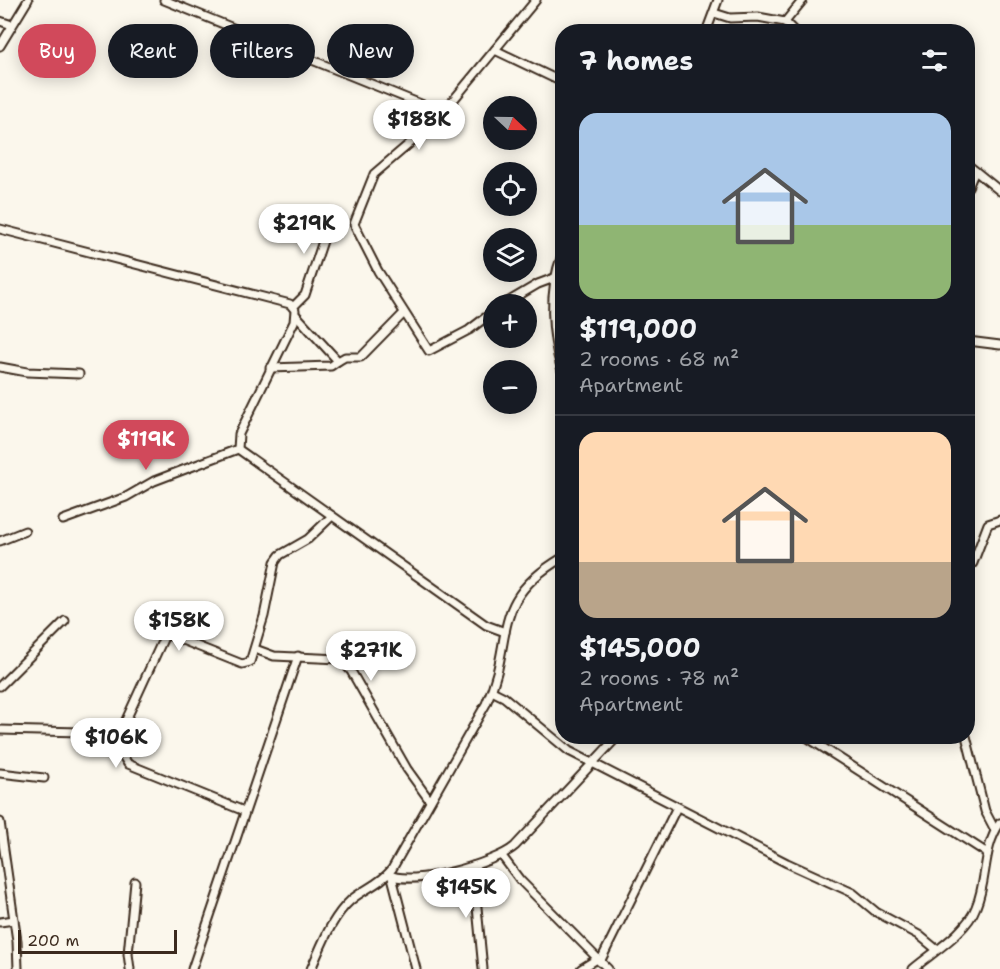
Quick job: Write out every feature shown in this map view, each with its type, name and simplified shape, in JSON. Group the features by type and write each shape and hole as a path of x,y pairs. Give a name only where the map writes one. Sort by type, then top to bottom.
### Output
{"street":[{"path":"0,46 28,0"},
{"path":"164,0 443,113"},
{"path":"483,319 469,330 429,351 378,271 354,224 374,174 443,113 536,0"},
{"path":"714,13 730,18 758,17 785,22 803,0"},
{"path":"709,24 717,1"},
{"path":"0,21 12,25"},
{"path":"495,50 555,79"},
{"path":"975,171 1000,191"},
{"path":"293,307 305,295 332,214"},
{"path":"0,229 279,300 293,307 296,315 338,361"},
{"path":"555,275 555,331"},
{"path":"521,294 554,278"},
{"path":"270,368 332,366 345,357 361,357 404,313"},
{"path":"238,449 239,434 296,315"},
{"path":"975,342 1000,345"},
{"path":"0,367 27,372 79,374"},
{"path":"238,449 417,573 486,625 505,632"},
{"path":"63,520 117,501 154,481 238,449"},
{"path":"244,811 128,764 123,756 120,733 165,635 244,664 252,660 277,558 308,539 332,516"},
{"path":"975,558 988,524 1000,520"},
{"path":"0,541 25,531"},
{"path":"311,969 327,935 344,907 390,876 492,691 510,610 519,593 539,572 555,562"},
{"path":"0,686 66,621"},
{"path":"255,649 274,656 337,657 345,663 411,776 430,801"},
{"path":"192,969 298,656"},
{"path":"492,691 504,697 555,741"},
{"path":"0,730 120,733"},
{"path":"560,744 677,807 853,892 870,908 919,935 936,949"},
{"path":"390,876 421,877 473,866 502,856 515,846 611,744"},
{"path":"817,744 987,853"},
{"path":"914,969 975,911 987,853 999,825 985,811 968,744"},
{"path":"0,773 44,778"},
{"path":"581,969 599,960 677,807"},
{"path":"0,822 14,920 18,969"},
{"path":"502,856 520,880 608,969"},
{"path":"473,866 483,969"},
{"path":"390,876 416,969"},
{"path":"130,969 128,954 135,882"},
{"path":"0,922 14,920"}]}
